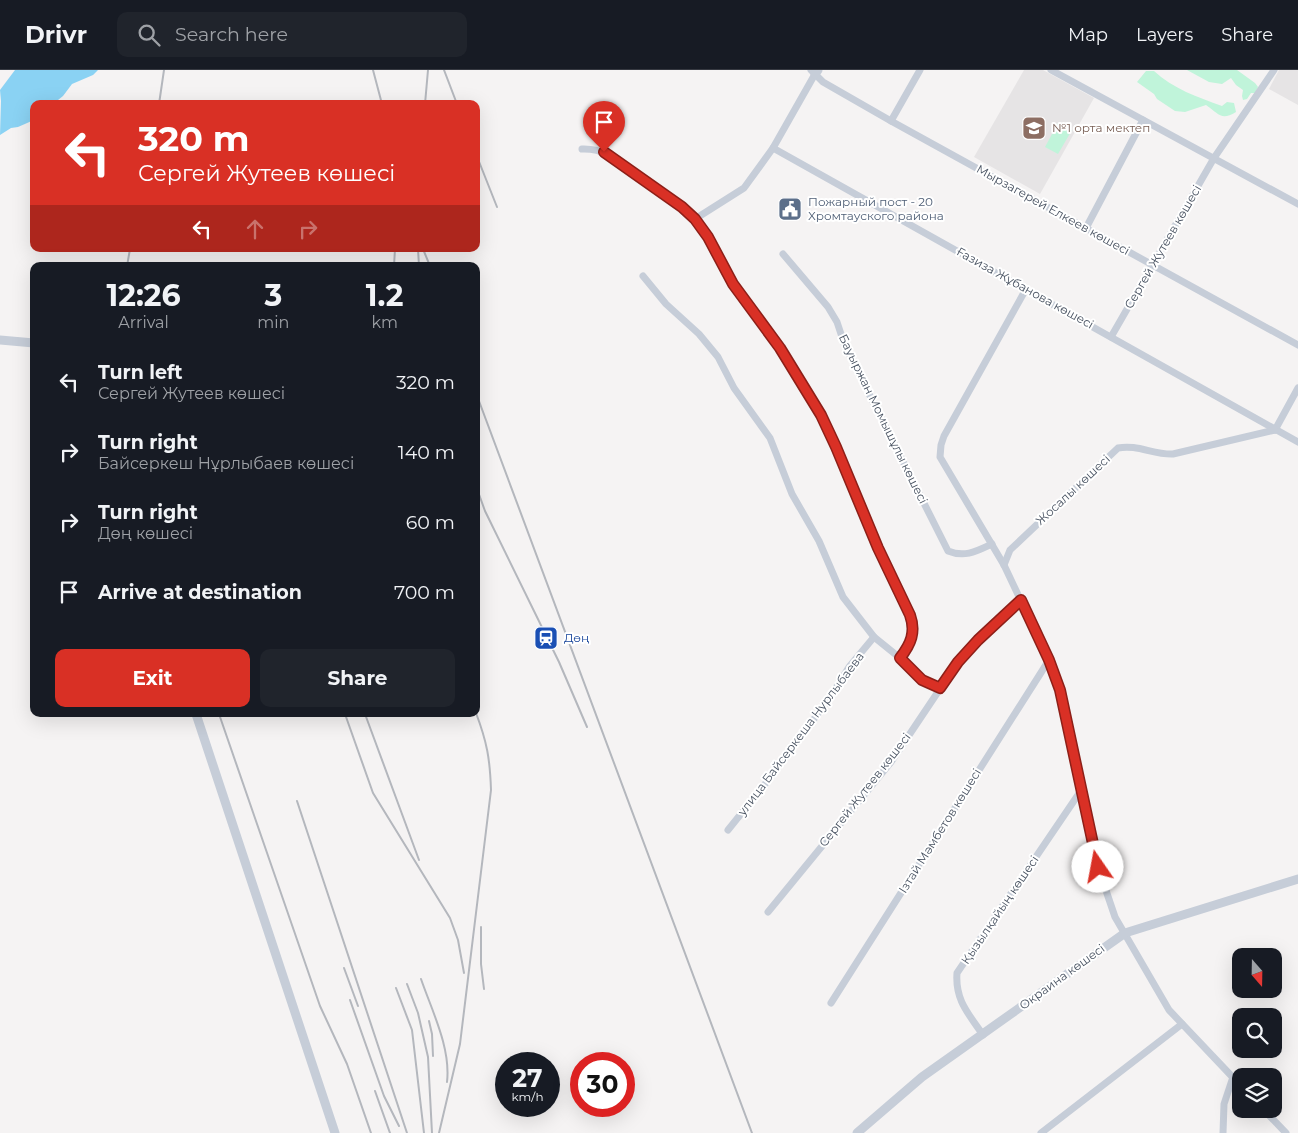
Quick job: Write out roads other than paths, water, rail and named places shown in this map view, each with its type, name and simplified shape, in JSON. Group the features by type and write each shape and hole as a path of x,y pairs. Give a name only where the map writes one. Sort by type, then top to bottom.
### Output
{"street":[{"path":"891,121 920,70"},
{"path":"1051,70 1298,204"},
{"name":"Сергей Жутеев көшесі","path":"1111,337 1214,158 1274,70"},
{"path":"695,219 744,188 773,148 815,71"},
{"name":"Мырзагерей Елкеев көшесі","path":"815,71 823,82 891,121 1298,345"},
{"path":"1086,228 1143,120"},
{"path":"582,149 590,148 604,152 657,189 695,219 708,237 733,284 758,316 798,375 821,415 836,447 878,548 912,622 913,637 900,658"},
{"name":"Ғазиза Жұбанова көшесі","path":"773,148 1298,442"},
{"name":"Бауыржан Момышұлы көшесі","path":"783,254 833,314 845,346 948,551 957,555 967,554 992,544"},
{"path":"644,276 666,304 700,334 718,357 734,388 770,438 792,494 819,541 843,596 874,637 900,658 922,680 940,688"},
{"path":"1026,289 941,445 940,457 1004,565 1049,660 1060,690 1098,867 1115,917 1169,1010 1232,1076"},
{"path":"0,340 30,343"},
{"path":"1275,430 1298,388"},
{"name":"Жосалы көшесі","path":"1004,565 1010,550 1118,448 1130,446 1159,454 1173,454 1275,430"},
{"name":"Сергей Жутеев көшесі","path":"768,912 890,762 963,657 1021,600"},
{"name":"улица Байсеркеша Нурлыбаева","path":"728,830 769,779 829,699 849,667 874,637"},
{"name":"Ізтай Мәмбетов көшесі","path":"832,1003 1049,660"},
{"path":"197,717 335,1133"},
{"name":"Қызылқайың көшесі","path":"982,1035 961,1001 956,985 957,973 1082,789"},
{"name":"Окраина көшесі","path":"857,1133 922,1077 1125,933 1298,879"},
{"path":"1041,1133 1182,1024"},
{"path":"1223,1133 1224,1104 1232,1080"},
{"path":"1272,1118 1286,1133"}],"water":[{"path":"15,70 98,70 93,75 72,84 58,100 30,100 30,122 11,128 0,135 0,90"}],"railway":[{"path":"160,100 164,70"},
{"path":"373,70 381,100"},
{"path":"425,100 428,70"},
{"path":"444,70 455,100"},
{"path":"480,164 497,207"},
{"path":"128,262 129,252"},
{"path":"394,262 395,252"},
{"path":"418,252 419,262"},
{"path":"424,252 428,262"},
{"path":"480,404 752,1133"},
{"path":"480,497 559,662 587,727"},
{"path":"220,717 320,1006 347,1064 371,1133"},
{"path":"346,717 373,793 450,918 458,940 464,973"},
{"path":"366,717 419,860"},
{"path":"439,1133 460,1044 491,790 487,751 477,717"},
{"path":"297,801 407,1133"},
{"path":"481,927 481,964 484,989"},
{"path":"344,968 358,1006"},
{"path":"421,979 443,1043 446,1056 447,1082"},
{"path":"407,984 418,1013 428,1057 432,1133"},
{"path":"396,988 412,1030 424,1133"},
{"path":"350,1000 384,1096 399,1126"},
{"path":"429,1021 432,1034 433,1056"},
{"path":"375,1091 390,1133"}],"place":[{"name":"№1 орта мектеп","path":"1034,128"},
{"name":"Пожарный пост - 20 Хромтауского района","path":"790,209"},
{"name":"Дөң","path":"546,638"}]}
